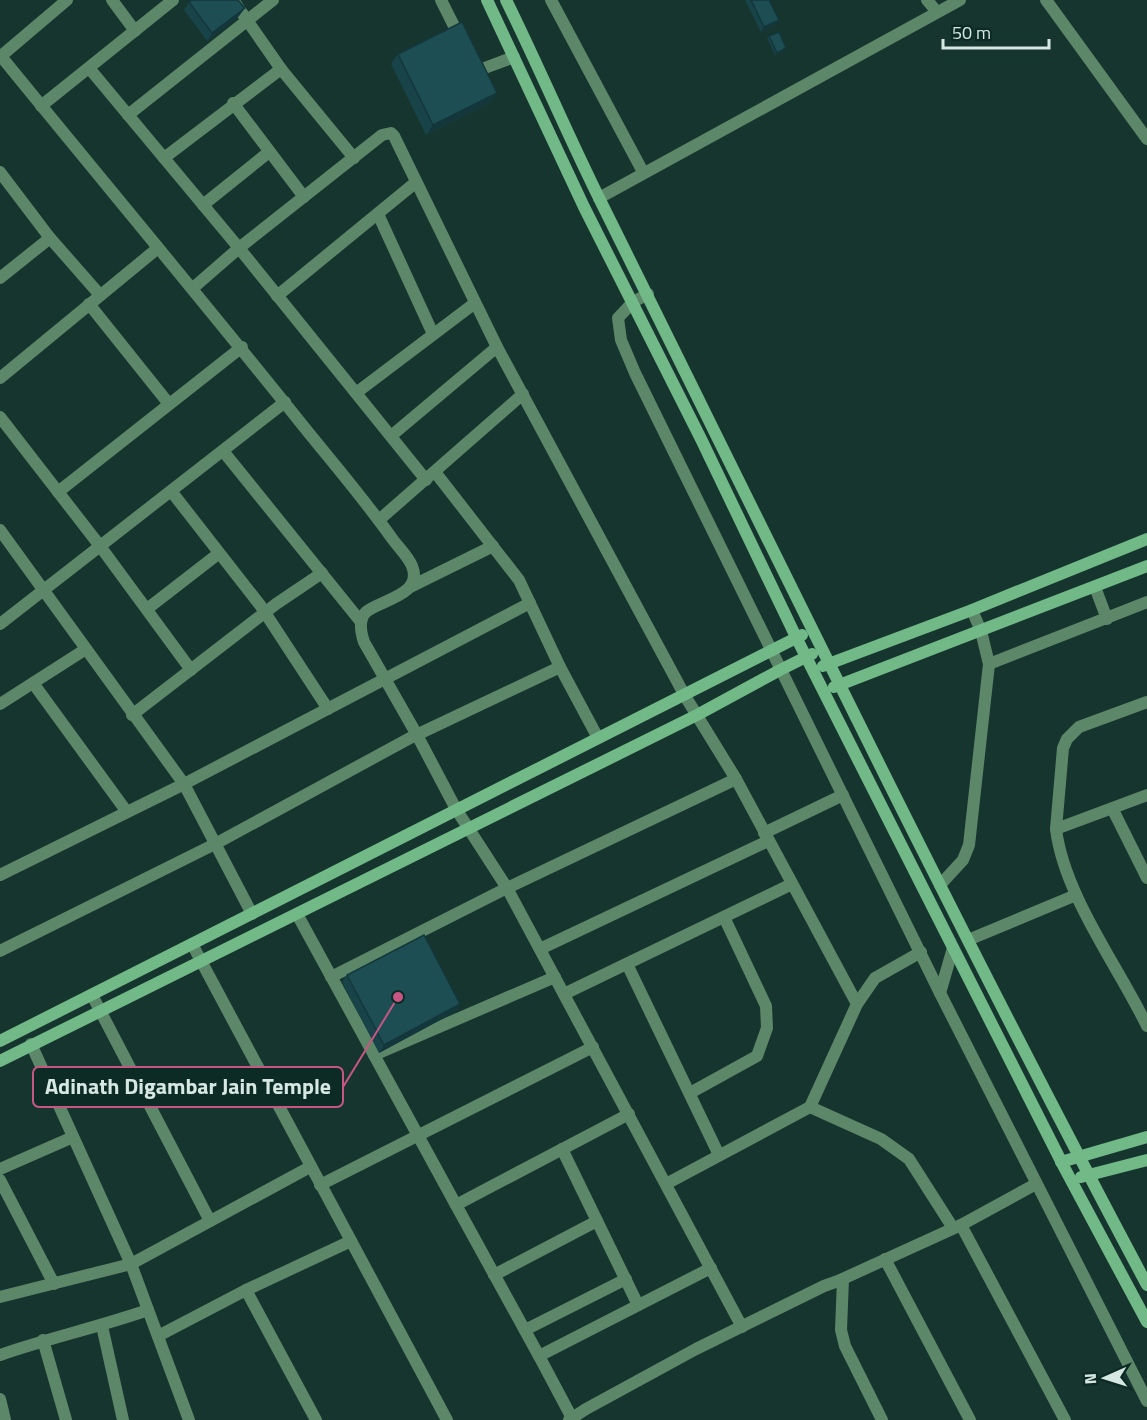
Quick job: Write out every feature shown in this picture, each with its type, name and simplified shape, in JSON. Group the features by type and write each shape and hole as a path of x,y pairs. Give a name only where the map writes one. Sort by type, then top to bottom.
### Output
{"street":[{"path":"67,0 0,56 242,347 379,520 412,567 414,577 410,587"},
{"path":"112,0 135,31"},
{"path":"41,106 173,0"},
{"path":"233,0 281,69 354,158"},
{"path":"128,115 273,0"},
{"path":"441,0 474,67 482,69 514,57"},
{"path":"487,0 609,257 796,637 1061,1162 1147,1322"},
{"path":"506,0 599,198 821,650 1088,1175 1147,1285"},
{"path":"551,0 644,172"},
{"path":"927,0 937,12"},
{"path":"599,198 960,0"},
{"path":"1046,0 1147,139"},
{"path":"500,26 515,19"},
{"path":"89,68 391,436 431,476 510,567 598,738"},
{"path":"164,158 281,69"},
{"path":"233,104 304,197"},
{"path":"193,288 239,248 382,135 391,133 394,136 497,347 685,696 735,779 857,1004"},
{"path":"203,205 269,152"},
{"path":"0,172 50,238 100,295"},
{"path":"277,296 415,183"},
{"path":"378,213 433,334"},
{"path":"0,278 50,238"},
{"path":"0,378 158,248"},
{"path":"648,294 633,302 618,318 621,340 671,449 933,980 1147,1401"},
{"path":"356,393 476,303"},
{"path":"89,304 169,404"},
{"path":"58,492 242,347"},
{"path":"391,436 497,347"},
{"path":"379,520 523,394"},
{"path":"0,624 285,402"},
{"path":"0,417 191,669"},
{"path":"223,451 361,622"},
{"path":"171,491 265,613 328,709"},
{"path":"0,530 184,784 252,914"},
{"path":"814,670 972,610 1147,539"},
{"path":"493,546 410,587 365,613 361,622 361,633 456,809 507,888 742,1327"},
{"path":"147,609 218,554"},
{"path":"824,691 1147,566"},
{"path":"132,715 265,613 322,573"},
{"path":"1095,587 1107,619"},
{"path":"989,664 1147,602"},
{"path":"0,875 184,784 530,603"},
{"path":"940,885 963,860 969,845 989,664 981,631 972,610"},
{"path":"0,1041 456,809 685,696 796,637 812,631"},
{"path":"0,704 86,649"},
{"path":"0,1061 697,715 821,650"},
{"path":"0,951 215,844 417,735 560,667"},
{"path":"33,683 127,812"},
{"path":"1146,1023 1076,895 1056,829 1063,748 1066,740 1079,727 1147,702"},
{"path":"331,976 507,888 735,779"},
{"path":"540,949 766,837 843,795"},
{"path":"1056,829 1113,810 1147,795"},
{"path":"1113,810 1147,878"},
{"path":"564,994 792,884"},
{"path":"968,940 1076,895"},
{"path":"297,914 525,1330 571,1419 589,1414 696,1349 824,1286 957,1227 1035,1184"},
{"path":"690,1093 757,1056 767,1028 766,1006 724,917"},
{"path":"192,944 447,1420"},
{"path":"940,993 953,948"},
{"path":"666,1184 810,1107 857,1004 875,978 921,952"},
{"path":"627,964 719,1155"},
{"path":"374,1055 555,977"},
{"path":"92,994 210,1221"},
{"path":"31,1044 131,1264 189,1420"},
{"path":"320,1185 593,1047"},
{"path":"810,1107 876,1136 909,1159 957,1227 1065,1420"},
{"path":"456,1204 628,1114"},
{"path":"0,1169 73,1137"},
{"path":"1061,1162 1147,1137"},
{"path":"562,1149 638,1305"},
{"path":"1071,1180 1147,1160"},
{"path":"0,1297 131,1264 310,1167"},
{"path":"0,1180 54,1284"},
{"path":"494,1275 597,1221"},
{"path":"158,1336 246,1290 351,1240"},
{"path":"885,1259 970,1420"},
{"path":"539,1356 711,1268"},
{"path":"525,1330 626,1279"},
{"path":"841,1280 841,1330 845,1346 882,1420"},
{"path":"246,1290 316,1420"},
{"path":"0,1355 43,1340 102,1326 148,1310"},
{"path":"102,1326 123,1420"},
{"path":"43,1340 66,1420"},
{"path":"0,1399 5,1420"}],"building":[{"path":"192,0 238,0 245,8 212,33 189,2"},
{"path":"751,0 769,0 779,20 764,27"},
{"path":"462,22 497,93 433,125 398,54"},
{"path":"779,32 786,48 777,53 769,36"},
{"path":"424,935 460,1004 384,1045 347,975"}],"place":[{"name":"Adinath Digambar Jain Temple","path":"398,997"}]}
